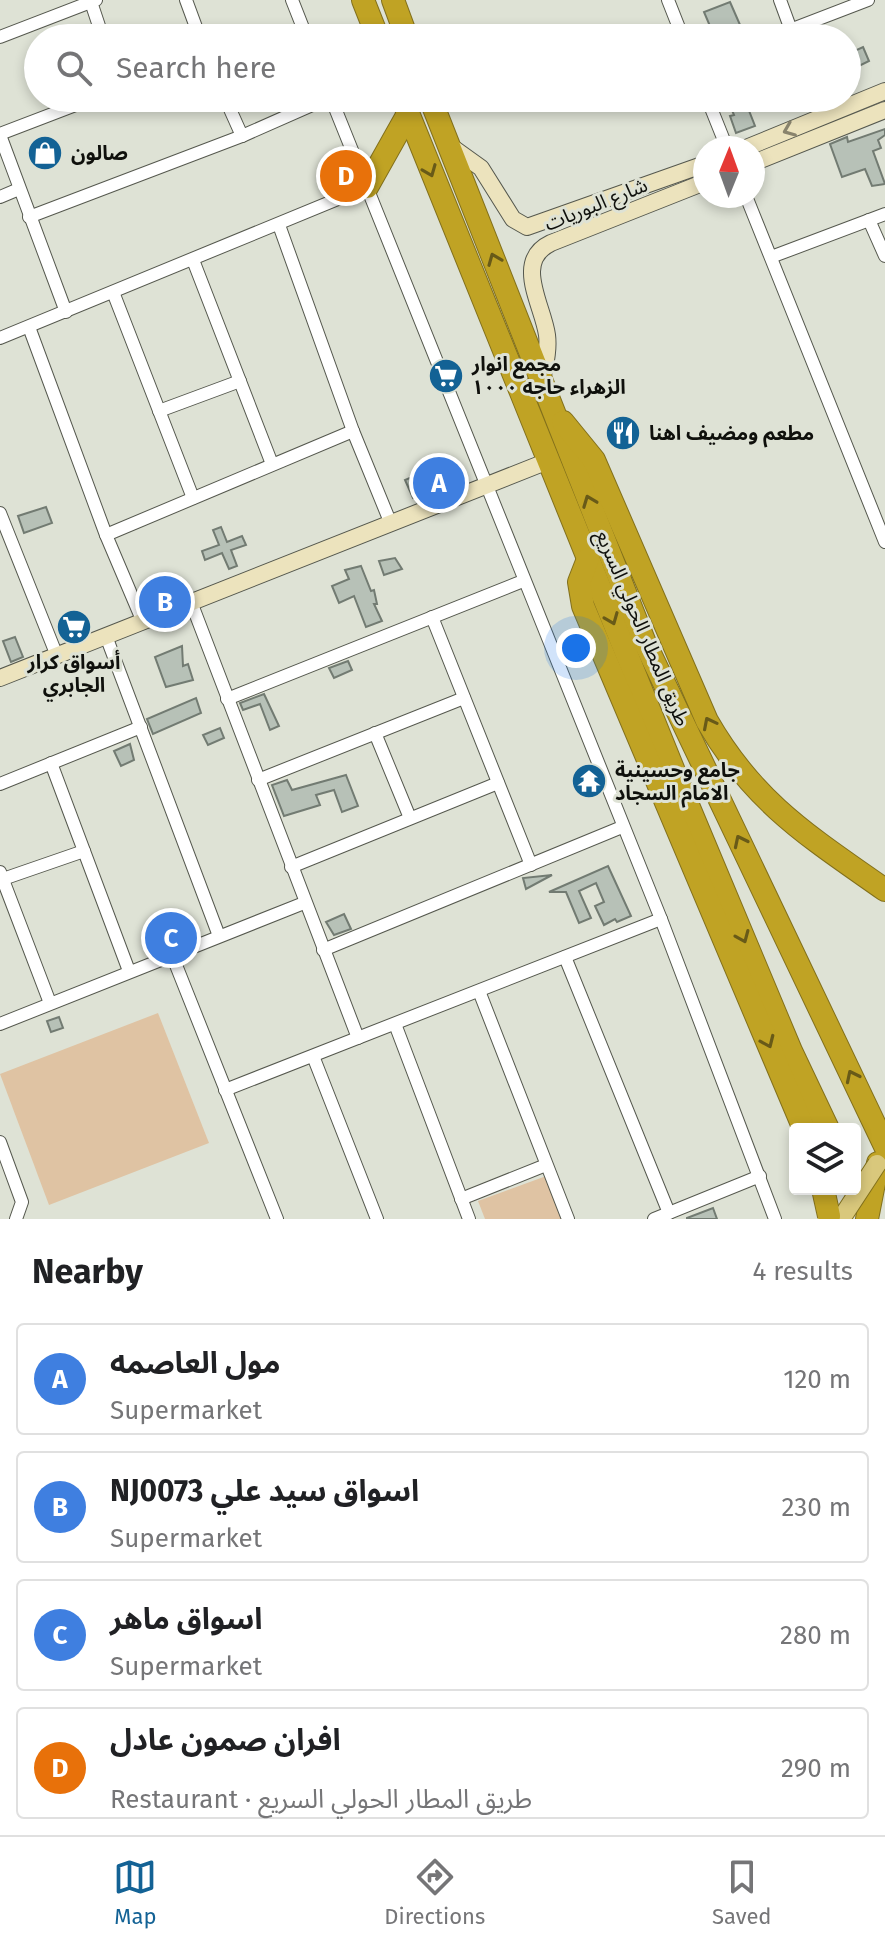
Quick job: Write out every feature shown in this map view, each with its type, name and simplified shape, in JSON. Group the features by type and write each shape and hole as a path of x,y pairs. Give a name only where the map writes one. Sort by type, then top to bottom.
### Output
{"highway":[{"path":"363,0 372,24"},
{"path":"393,0 402,24"},
{"path":"367,187 402,112"},
{"name":"طريق المطار الحولي السريع","path":"407,112 778,1022 825,1123"},
{"name":"طريق المطار الحولي السريع","path":"436,112 645,643 882,1154"},
{"path":"557,417 572,429 594,460 707,721 723,749 750,784 789,822 885,890"},
{"path":"588,559 579,582 583,606 801,1123"},
{"path":"866,1219 882,1154"},
{"path":"824,1195 830,1219"},
{"path":"856,1195 866,1219"}],"main road":[{"path":"841,1219 882,1154"}],"street":[{"path":"186,0 195,24"},
{"path":"292,0 301,24"},
{"path":"668,0 677,24"},
{"path":"780,0 789,24"},
{"path":"806,24 868,0"},
{"path":"34,24 94,1 100,24"},
{"path":"0,37 24,28"},
{"path":"861,101 885,91"},
{"path":"765,158 885,110"},
{"path":"58,112 0,135 66,312"},
{"path":"231,112 242,136"},
{"path":"29,217 297,112"},
{"path":"335,112 661,919 775,1219"},
{"path":"713,112 722,136"},
{"path":"765,140 834,112"},
{"name":"شارع البوريات","path":"449,145 481,168 513,219 527,227 693,168"},
{"path":"0,338 367,187"},
{"name":"شارع البوريات","path":"542,380 547,334 531,274 538,252 551,243 693,187"},
{"path":"0,197 19,189"},
{"path":"751,208 882,524 885,542"},
{"path":"771,257 885,214"},
{"path":"869,220 885,256"},
{"path":"279,225 353,431 391,524"},
{"path":"193,260 272,464"},
{"path":"113,292 193,498"},
{"path":"29,327 106,535 143,622"},
{"path":"159,411 240,381"},
{"path":"106,535 353,431"},
{"path":"0,678 548,461"},
{"path":"0,513 57,656"},
{"path":"227,699 523,581"},
{"path":"191,602 358,1038"},
{"path":"432,617 531,865"},
{"path":"106,636 219,936"},
{"path":"258,780 464,698"},
{"path":"0,784 141,727"},
{"path":"375,733 410,818"},
{"path":"51,763 129,971"},
{"path":"291,867 498,783"},
{"path":"323,950 622,827"},
{"path":"50,1003 1,876 84,851"},
{"path":"0,1024 304,903"},
{"path":"225,1090 661,919"},
{"path":"172,955 277,1219"},
{"path":"565,957 669,1213"},
{"path":"479,991 568,1219"},
{"path":"395,1024 469,1219"},
{"path":"313,1056 377,1219"},
{"path":"0,1142 22,1202 16,1219"},
{"path":"461,1199 546,1165"},
{"path":"654,1219 760,1176"}],"shaded area":[{"path":"158,1013 209,1143 49,1205 0,1074"},
{"path":"549,1175 565,1219 485,1219 478,1201"}],"building":[{"path":"730,2 740,24 709,24 704,12"},
{"path":"861,48 869,61 861,65"},
{"path":"733,112 750,112 755,126 736,133 730,116 734,115"},
{"path":"885,129 885,135 878,140 881,148 873,151 885,184 872,186 865,169 842,177 830,144 847,137 848,142"},
{"path":"447,462 450,470 425,481 429,492 413,498 405,480"},
{"path":"46,507 52,523 24,533 18,516"},
{"path":"221,527 227,542 242,536 246,545 231,550 237,566 229,569 222,553 205,560 202,551 219,545 213,530"},
{"path":"395,558 402,569 384,575 379,561"},
{"path":"361,566 371,591 374,590 377,604 374,604 382,621 366,627 354,596 339,603 332,586 349,579 345,570"},
{"path":"15,637 23,657 11,662 3,641"},
{"path":"182,646 183,666 188,664 193,680 166,687 155,657"},
{"path":"348,661 352,670 334,678 329,668"},
{"path":"264,694 279,726 270,730 260,704 243,710 240,703"},
{"path":"196,698 201,713 153,734 147,719"},
{"path":"220,728 224,738 208,745 203,735"},
{"path":"130,744 134,760 121,766 114,751"},
{"path":"346,775 358,806 342,812 334,790 316,795 320,805 284,816 272,785 287,780 292,790"},
{"path":"608,866 631,916 604,925 595,906 604,902 596,883 579,891 591,918 579,923 566,892 549,892"},
{"path":"552,875 526,889 523,878"},
{"path":"344,914 351,929 334,935 326,922"},
{"path":"59,1017 63,1028 51,1032 47,1021"},
{"path":"713,1208 717,1219 687,1219 687,1218"}],"place":[{"name":"صالون","path":"45,153"},
{"name":"افران صمون عادل","path":"346,176"},
{"name":"مجمع انوار الزهراء حاجه ١٠٠٠","path":"446,376"},
{"name":"مطعم ومضيف اهنا","path":"623,433"},
{"name":"مول العاصمه","path":"439,483"},
{"name":"NJ0073 اسواق سيد علي","path":"165,602"},
{"name":"أسواق كرار الجابري","path":"74,627"},
{"name":"جامع وحسينية الامام السجاد","path":"589,781"},
{"name":"اسواق ماهر","path":"171,938"}]}
